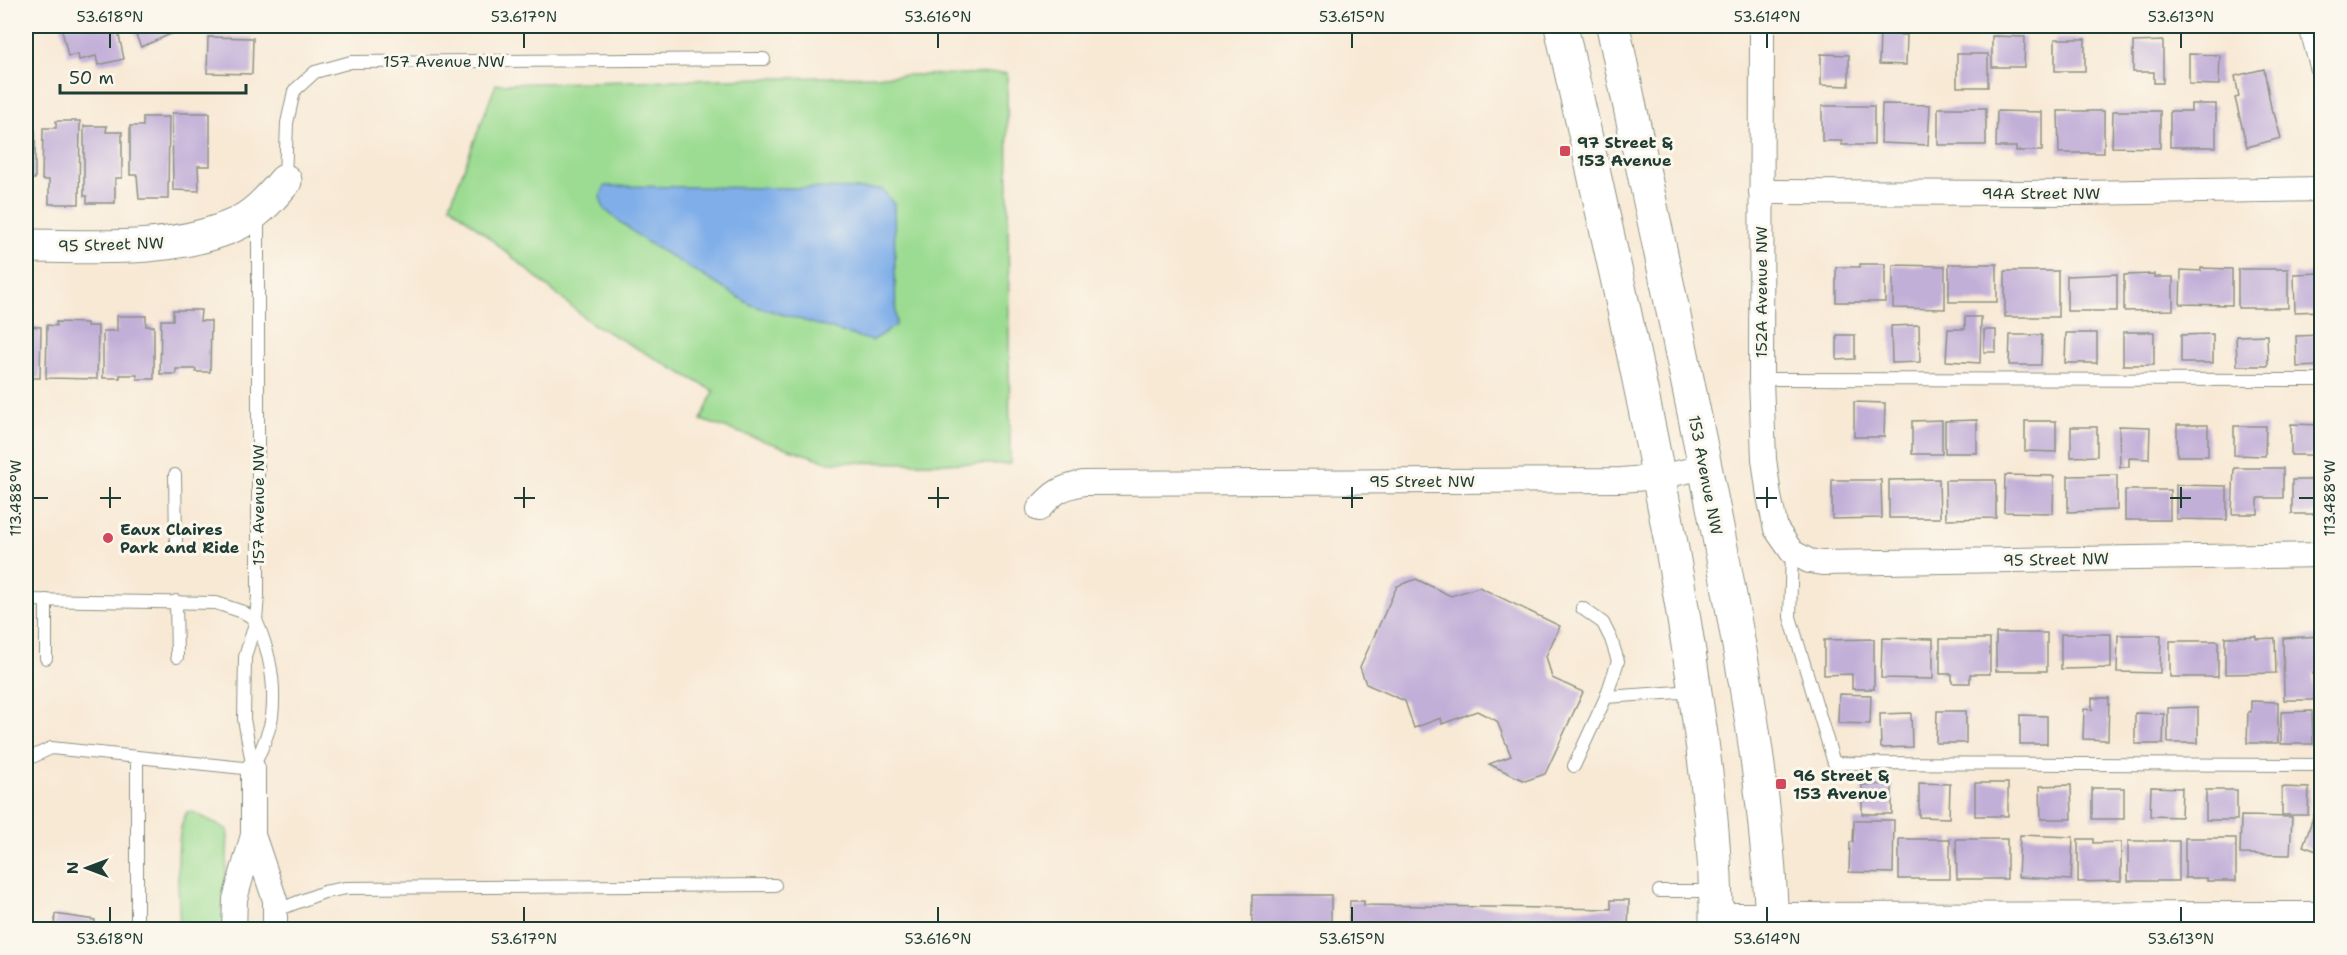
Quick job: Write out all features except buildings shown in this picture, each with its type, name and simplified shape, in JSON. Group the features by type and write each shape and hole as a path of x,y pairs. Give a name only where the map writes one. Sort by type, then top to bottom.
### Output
{"main road":[{"path":"1561,26 1659,477 1695,690 1712,832 1716,912"},
{"name":"153 Avenue NW","path":"1613,26 1705,467 1747,684 1755,742 1772,922"},
{"name":"95 Street NW","path":"26,246 143,246 179,241 230,227 257,210 271,198 285,180"}],"street":[{"name":"152A Avenue NW","path":"1762,26 1761,379 1764,459 1776,530 1792,552"},
{"path":"2311,26 2322,66"},
{"name":"94A Street NW","path":"1761,192 2080,193 2322,189"},
{"name":"95 Street NW","path":"1038,509 1054,492 1063,487 1083,483 1609,480 1659,477 1705,467"},
{"name":"95 Street NW","path":"1792,552 1809,561 1822,563 2322,555"},
{"name":"157 Avenue NW","path":"234,930 235,899 253,835 253,769"},
{"name":"157 Avenue NW","path":"253,835 275,900 275,920"},
{"path":"1716,912 1772,922 2317,914"}],"lane":[{"name":"157 Avenue NW","path":"285,180 287,123 294,91 315,72 351,62 764,59"},
{"name":"157 Avenue NW","path":"253,769 244,719 245,657 256,620 258,596 257,210"},
{"path":"1761,379 2322,380"},
{"path":"176,475 176,542"},
{"path":"1792,552 1790,617 1834,763 2322,765"},
{"path":"26,600 216,603 230,606 256,620"},
{"path":"46,600 46,658"},
{"path":"176,601 177,657"},
{"path":"1574,766 1606,697 1618,661 1603,623 1582,608"},
{"name":"157 Avenue NW","path":"253,769 272,717 271,669 267,647 256,620"},
{"path":"1606,697 1695,690"},
{"path":"26,765 28,759 51,748 137,759 253,769"},
{"path":"137,759 137,930"},
{"path":"275,920 324,892 346,888 775,885"},
{"path":"1659,891 1716,912"}],"green space":[{"path":"1007,73 1010,464 829,462 701,420 714,391 591,323 450,205 496,84"},
{"path":"187,812 193,812 228,830 224,929 180,930 178,851"}],"water":[{"path":"605,186 882,189 894,204 896,325 872,341 751,305 645,241 604,209 600,197"}],"place":[{"name":"97 Street & 153 Avenue","path":"1565,151"},
{"name":"Eaux Claires Park and Ride","path":"108,538"},
{"name":"96 Street & 153 Avenue","path":"1781,784"}]}
